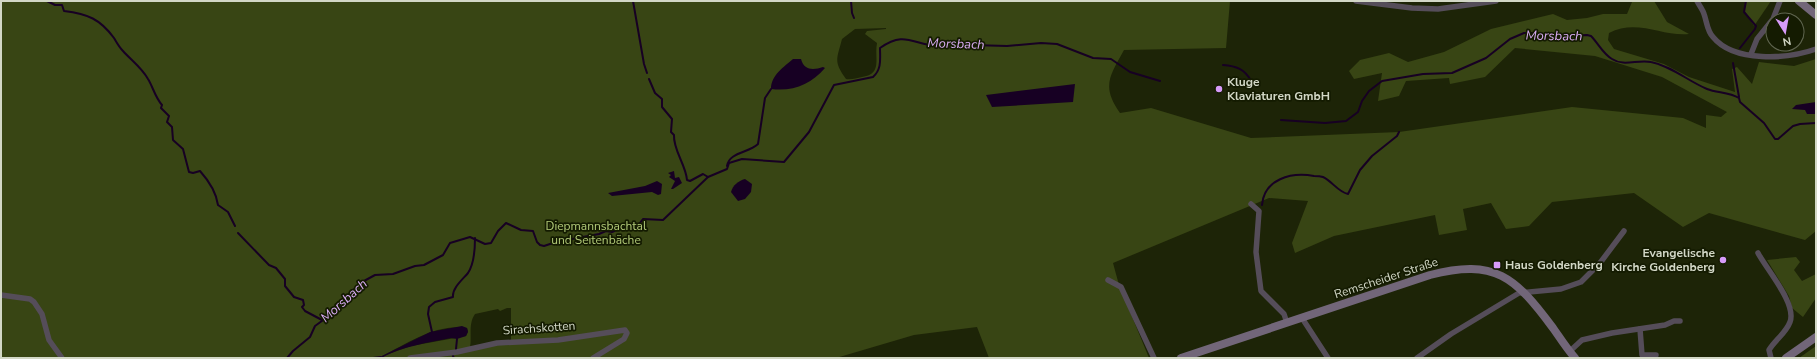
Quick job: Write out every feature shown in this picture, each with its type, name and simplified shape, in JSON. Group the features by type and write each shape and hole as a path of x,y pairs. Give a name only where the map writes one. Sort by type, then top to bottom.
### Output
{"main road":[{"path":"1799,1 1816,15"},
{"name":"Remscheider Straße","path":"1181,358 1430,275 1459,268 1481,268 1496,272 1508,279 1524,292 1576,358"},
{"path":"1786,358 1816,337"}],"street":[{"path":"1356,1 1412,8 1438,9 1496,1"},
{"path":"1696,1 1704,13 1709,30 1715,40 1731,49 1768,57 1783,57 1816,49"},
{"path":"1751,54 1757,39 1774,19 1780,1"},
{"path":"1251,204 1259,211 1256,252 1261,291 1284,314 1287,322"},
{"path":"1417,358 1451,334 1514,296 1524,292 1561,289 1581,282 1600,263 1624,231"},
{"path":"1758,253 1787,298 1792,312 1789,325 1770,350 1771,358"},
{"path":"1108,280 1121,287 1154,358"},
{"path":"1,295 30,299 34,302 42,314 49,340 62,358"},
{"path":"1302,318 1328,358"},
{"path":"1570,351 1582,340 1680,321"},
{"path":"1640,329 1642,355 1656,355"},
{"name":"Sirachskotten","path":"410,358 457,352 497,342 558,340 625,330 627,333 624,339 593,358"}],"green space":[{"name":"Diepmannsbachtal und Seitenbäche","path":"1,1 1230,1 1226,48 1124,50 1112,74 1109,88 1114,104 1120,113 1151,108 1251,138 1399,132 1572,107 1683,118 1706,128 1706,115 1721,117 1727,112 1662,77 1595,56 1515,48 1485,77 1450,84 1449,78 1406,81 1399,96 1378,101 1382,73 1354,79 1349,71 1360,60 1389,53 1408,62 1444,52 1491,29 1553,14 1567,20 1587,18 1603,14 1627,14 1632,2 1654,1 1667,22 1689,34 1669,33 1630,27 1619,29 1609,33 1608,40 1614,49 1664,64 1689,77 1735,92 1732,69 1737,67 1752,84 1759,62 1794,66 1816,59 1816,231 1805,240 1709,213 1683,227 1634,193 1552,202 1529,226 1506,229 1491,203 1463,209 1467,230 1439,235 1435,215 1334,236 1295,253 1292,243 1308,201 1269,198 1113,263 1119,285 1149,358 989,358 977,327 914,335 836,358 382,358 386,355 411,346 466,336 468,331 467,328 456,327 445,328 423,335 382,356 381,358 1,358","holes":["886,28 867,31 865,34 877,43 876,64 873,73 862,77 846,79 839,68 837,60 842,39 855,29","511,308 511,343 470,348 471,326 475,314 498,309 500,311"]},
{"path":"1746,1 1771,1 1754,26 1744,10"},
{"path":"1796,257 1800,262 1794,270 1802,281 1816,274 1816,298 1803,317 1792,308 1789,296 1767,260"},
{"path":"1816,346 1816,358 1799,358"}],"shaded area":[{"path":"793,59 801,59 804,66 810,69 825,68 820,74 801,86 779,90 771,89 776,75"},
{"path":"1075,84 1073,102 992,107 986,95"},
{"path":"1816,102 1815,114 1807,114 1805,110 1792,109 1796,105"},
{"path":"674,171 675,178 679,177 682,183 671,189 675,181 669,177 671,175 668,173"},
{"path":"745,179 752,184 751,192 745,199 738,201 731,192 736,184"},
{"path":"657,181 662,184 661,194 658,195 652,192 612,196 608,193 645,186"},
{"path":"462,326 467,328 468,332 466,336 457,339 451,338 415,345 381,358 382,356 430,332"}],"waterway":[{"path":"47,1 55,5 62,5 64,11 93,18 104,26 118,45 143,71 162,105 161,108 169,116 167,122 172,127 173,140 183,149 189,172 193,173 200,171 214,191 218,205 228,212 235,226"},
{"path":"633,1 644,64 647,73"},
{"path":"851,1 854,18"},
{"path":"1740,48 1756,26 1744,12 1746,1"},
{"name":"Morsbach","path":"1281,120 1325,123 1346,121 1358,112 1362,101 1369,91 1382,81 1423,74 1452,73 1486,58 1510,39 1524,33 1532,33 1544,37 1591,36 1612,59 1626,63 1646,61 1658,64 1707,89 1735,96 1739,98 1740,102 1764,123 1775,139 1778,139 1793,126 1816,123"},
{"name":"Morsbach","path":"287,358 310,337 315,326 341,307 352,291 364,281 375,275 393,274 415,266 424,265 443,255 450,243 470,237 485,244 491,243 498,231 506,223 521,230 533,231 537,242 544,246 556,242 599,234 606,231 612,232 621,228 636,228 643,219 663,220 708,177 727,169 729,163 742,159 784,162 809,132 834,85 873,77 878,71 879,67 880,48 895,40 901,39 934,46 943,41 972,45 1007,46 1041,43 1057,44 1093,58 1111,59 1130,72 1160,81"},
{"path":"1733,63 1739,97"},
{"name":"Morsbach","path":"1223,65 1240,69 1249,77 1251,81"},
{"path":"649,79 655,93 662,99 662,107 672,119 671,132 674,135 675,146 687,180 690,181 703,174 708,177"},
{"path":"727,166 731,158 735,155 758,144 765,98 771,89"},
{"path":"1262,205 1264,196 1273,183 1280,179 1296,175 1323,177 1341,191 1348,194 1360,170 1372,156 1397,136 1399,132"},
{"path":"238,233 269,265 276,268 285,279 285,286 294,297 303,300 304,305 302,307 305,311 322,320"},
{"path":"432,332 428,314 429,307 435,302 453,297 454,290 468,273 472,265 475,238"},
{"path":"456,349 457,339"},
{"path":"373,358 381,357"}],"place":[{"name":"Kluge Klaviaturen GmbH","path":"1219,89"},
{"name":"Evangelische Kirche Goldenberg","path":"1723,260"},
{"name":"Haus Goldenberg","path":"1497,265"}]}
